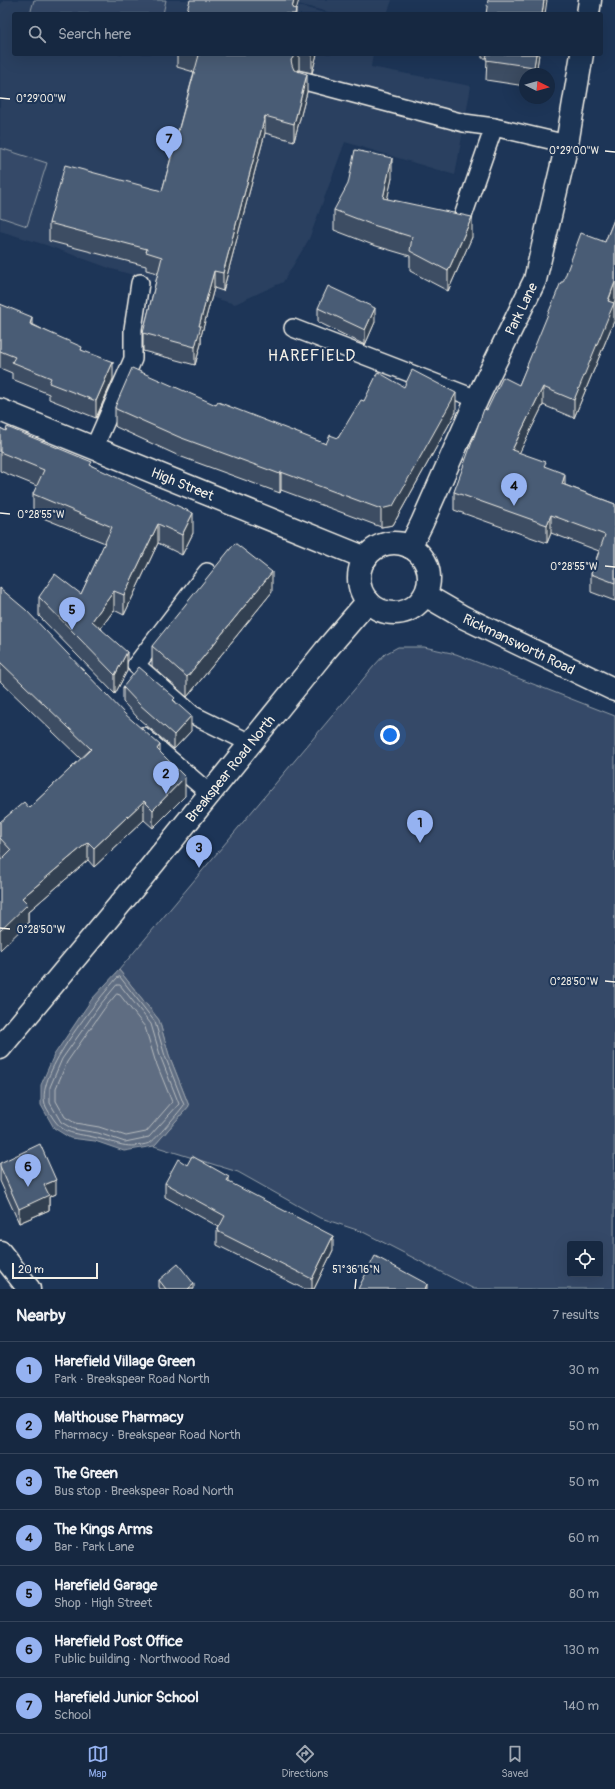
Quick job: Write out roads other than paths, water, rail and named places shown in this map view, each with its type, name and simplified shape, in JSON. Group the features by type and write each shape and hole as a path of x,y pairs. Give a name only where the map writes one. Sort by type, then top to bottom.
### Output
{"street":[{"path":"588,12 590,0"},
{"name":"Park Lane","path":"410,547 477,400 535,280 567,144 582,56"},
{"name":"High Street","path":"0,410 366,558"},
{"path":"391,543 410,547 419,553 425,562 428,573 428,584 425,595 414,607 398,613 383,611 368,601 362,591 360,580 361,568 366,558 372,551 391,543"},
{"name":"Rickmansworth Road","path":"425,595 463,617 615,690"},
{"name":"Breakspear Road North","path":"0,1048 141,879 250,743 368,601"},
{"path":"0,1252 29,1289"}],"lane":[{"path":"301,80 464,123 494,127 567,144"},
{"path":"462,219 494,127"},
{"path":"94,448 133,359 133,329 140,283"},
{"path":"293,328 477,400"},
{"path":"207,572 136,665 193,715 250,743"},
{"path":"132,726 209,794"}],"water":[{"path":"119,970 159,1020 169,1055 189,1106 154,1146 124,1151 95,1141 70,1138 54,1128 41,1105 41,1085 54,1055 92,999"}],"place":[{"name":"Harefield Junior School","path":"169,159"},
{"name":"The Kings Arms","path":"514,506"},
{"name":"Harefield Garage","path":"72,630"},
{"name":"Malthouse Pharmacy","path":"166,794"},
{"name":"Harefield Village Green","path":"420,843"},
{"name":"The Green","path":"199,868"},
{"name":"Harefield Post Office","path":"28,1187"}],"district":[{"name":"HAREFIELD","path":"312,356"}]}
